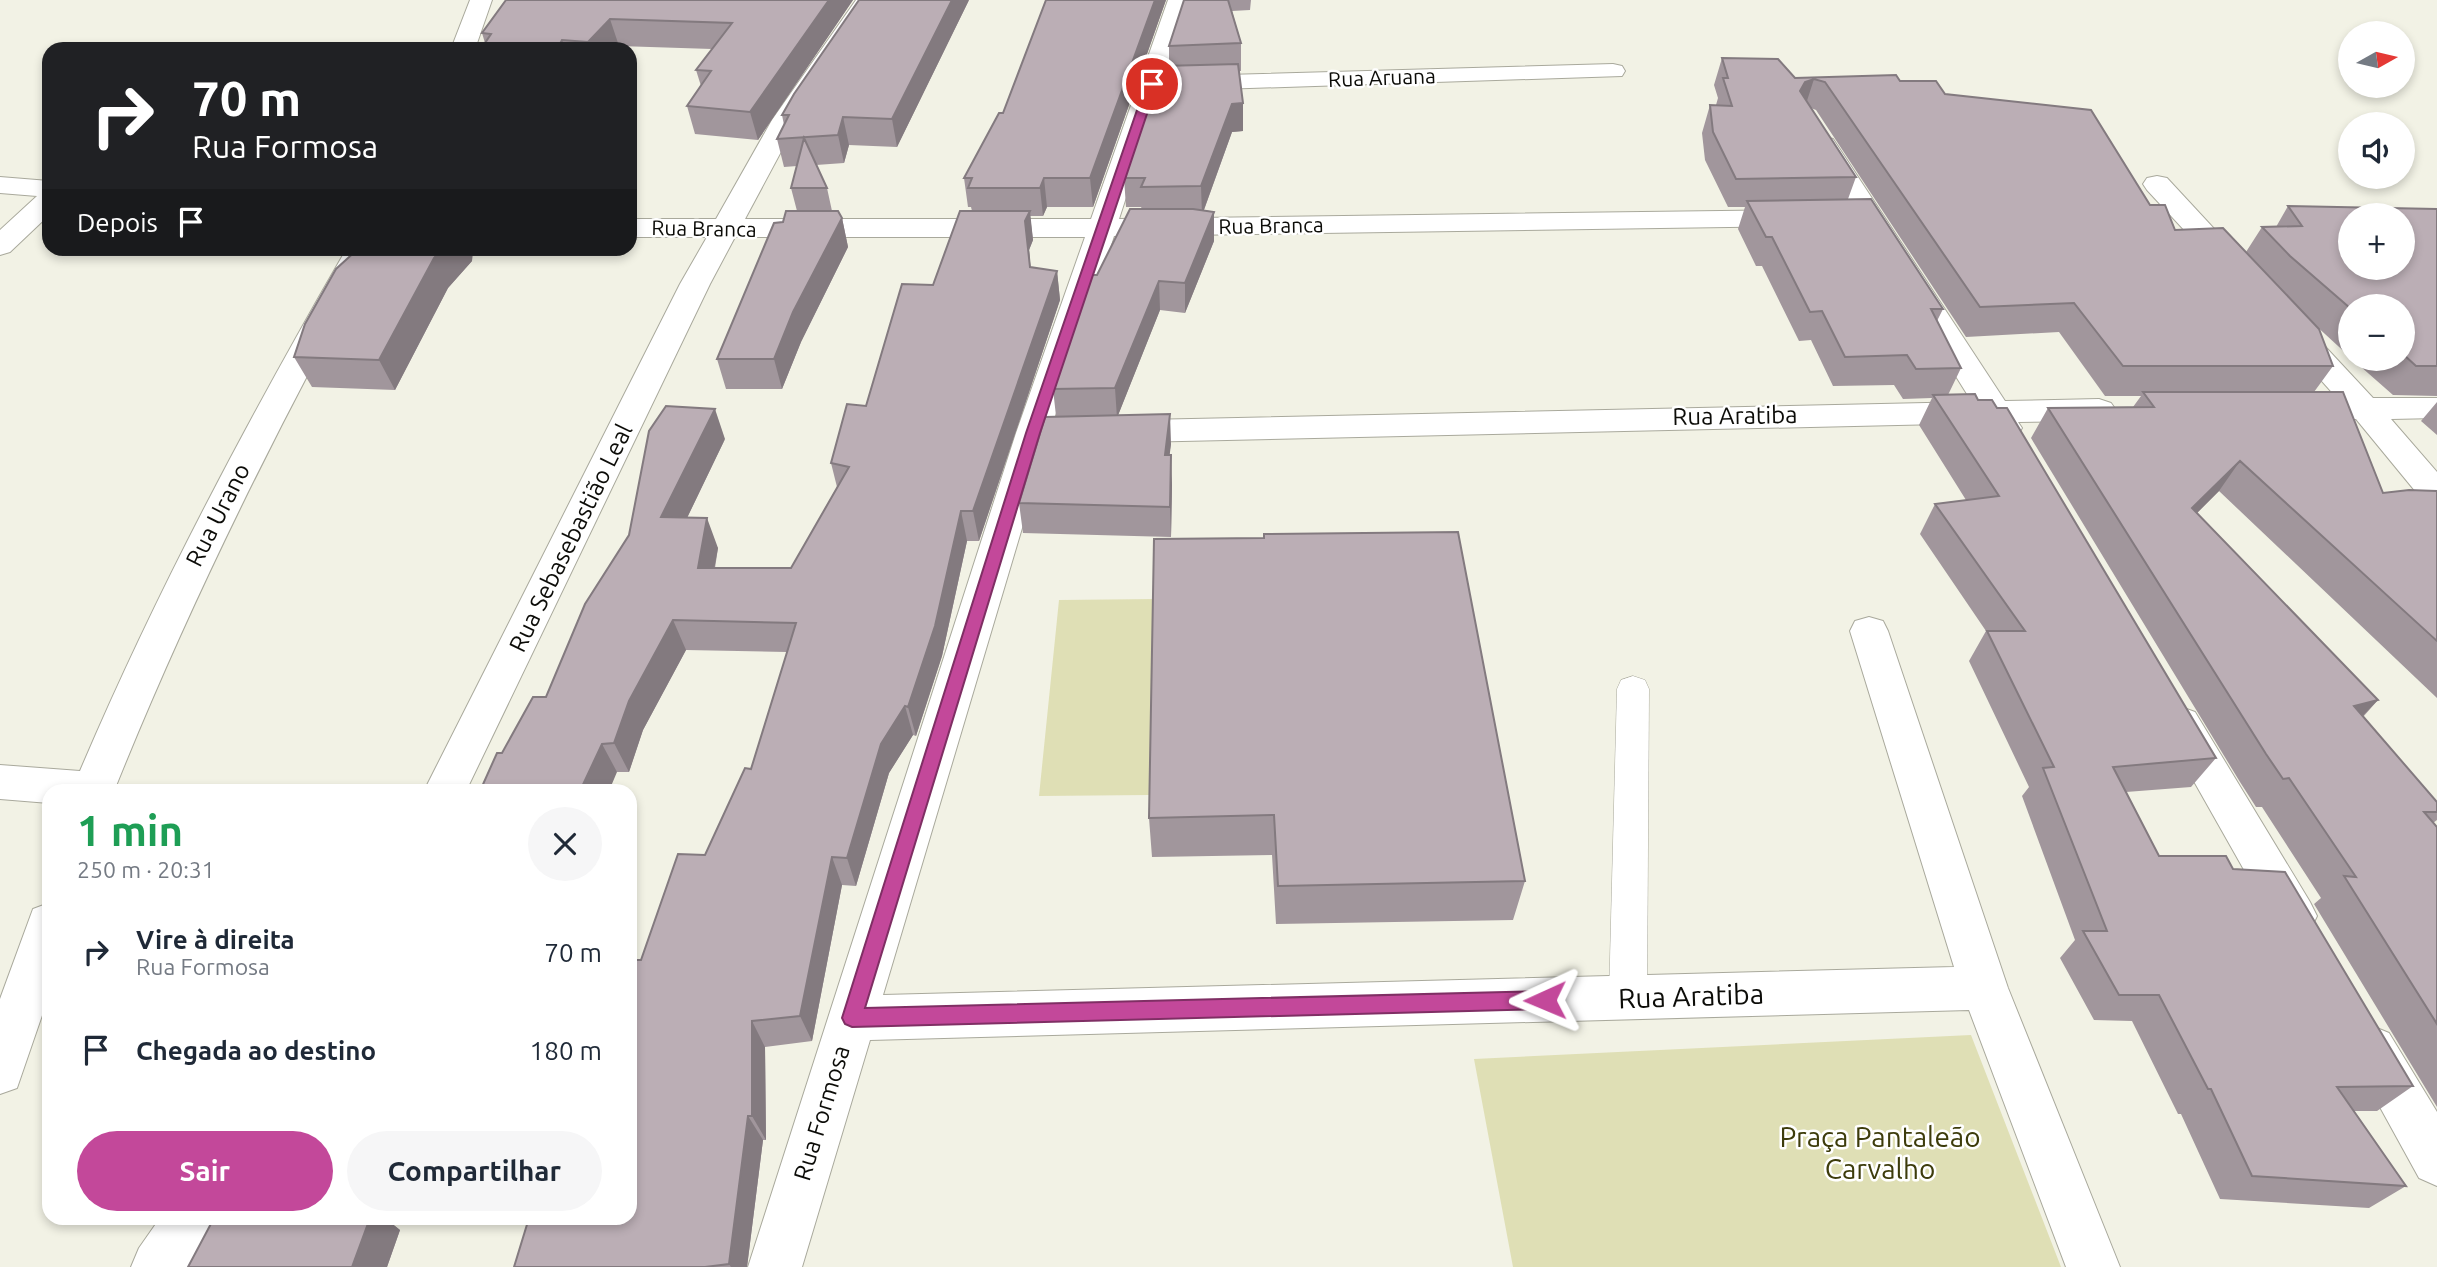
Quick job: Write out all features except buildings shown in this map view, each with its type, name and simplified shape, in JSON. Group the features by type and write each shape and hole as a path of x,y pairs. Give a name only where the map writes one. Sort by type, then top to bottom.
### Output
{"street":[{"path":"466,42 481,0"},
{"name":"Rua Sebasebastião Leal","path":"448,784 695,284 785,120 869,0"},
{"name":"Rua Formosa","path":"775,1267 1033,433 1179,0"},
{"name":"Rua Aruana","path":"1152,84 1613,71"},
{"path":"1806,117 1842,217 1994,410 2022,456"},
{"path":"2157,184 2365,409 2437,495"},
{"path":"0,185 42,188"},
{"path":"0,246 42,207"},
{"name":"Rua Branca","path":"637,228 1102,228 1842,217"},
{"name":"Rua Urano","path":"96,784 182,587 292,369 357,256"},
{"path":"2269,409 2437,408"},
{"name":"Rua Aratiba","path":"1033,433 1994,410 2132,410"},
{"path":"1869,631 1984,988 2093,1267"},
{"path":"2163,693 2310,944"},
{"path":"0,782 42,786"},
{"path":"0,1071 42,944"},
{"name":"Rua Aratiba","path":"852,1018 1984,988"},
{"path":"2353,1017 2437,1160"},
{"path":"158,1267 187,1225"}],"lane":[{"path":"1628,998 1633,689"}],"green space":[{"path":"1156,599 1149,795 1039,796 1059,600"},
{"name":"Praça Pantaleão Carvalho","path":"1971,1035 2061,1267 1513,1267 1474,1059"}],"route":[{"path":"1152,84 1033,433 852,1018 1545,1000"}]}
